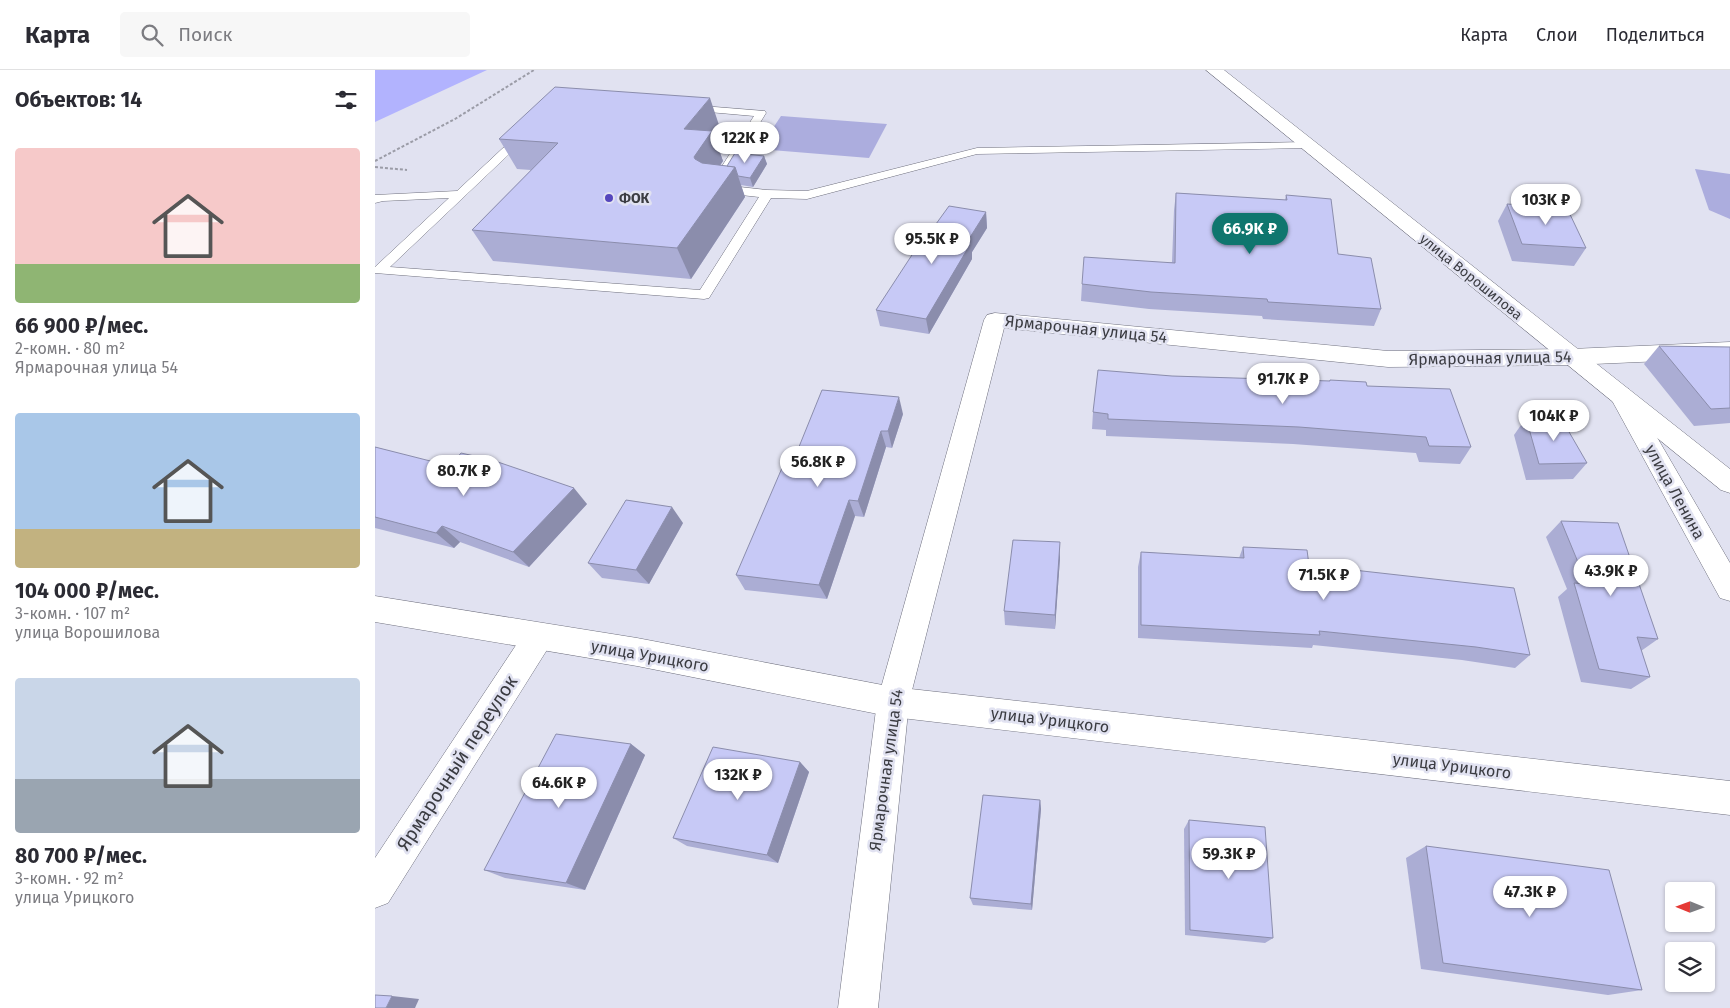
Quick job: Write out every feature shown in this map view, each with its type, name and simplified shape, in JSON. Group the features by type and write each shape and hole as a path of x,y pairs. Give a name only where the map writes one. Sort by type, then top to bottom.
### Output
{"street":[{"name":"улица Ворошилова","path":"1214,70 1571,357 1730,482"},
{"name":"Ярмарочная улица 54","path":"858,1008 893,702 995,320 1388,359 1571,357 1730,350"},
{"name":"улица Ленина","path":"1621,395 1730,589"},
{"name":"улица Урицкого","path":"375,609 637,652 893,702 1730,798"},
{"name":"Ярмарочный переулок","path":"375,890 539,636"}],"lane":[{"path":"675,107 761,113 714,188 767,194 807,195 977,151 1307,145"},
{"path":"533,125 379,270 704,295 767,194"},
{"path":"375,199 382,197 460,194"}],"path":[{"path":"375,161 455,119 534,70"}],"shaded area":[{"path":"375,70 487,70 375,122"},
{"path":"781,116 887,124 869,158 759,149"},
{"path":"1695,169 1730,174 1730,219 1709,210"}],"building":[{"name":"ФОК","path":"555,87 710,98 684,129 712,131 694,157 702,163 735,167 677,248 472,230 558,143 499,139"},
{"path":"735,153 764,156 750,178 738,176 735,167 727,166"},
{"path":"1176,193 1287,200 1286,195 1331,199 1338,254 1371,258 1381,309 1268,302 1267,299 1151,292 1082,284 1084,257 1175,263"},
{"path":"1507,204 1567,208 1586,248 1522,244"},
{"path":"949,206 986,212 967,242 971,243 926,319 876,310 925,235 928,235"},
{"path":"1659,346 1730,347 1730,408 1711,409"},
{"path":"1098,370 1172,376 1330,380 1366,382 1367,386 1450,389 1471,447 1429,446 1426,437 1299,427 1108,419 1108,414 1093,412"},
{"path":"822,390 899,397 888,431 881,431 858,501 849,500 819,585 736,575 782,468 790,469"},
{"path":"1526,418 1561,418 1587,463 1539,464"},
{"path":"375,447 450,466 461,453 492,460 574,488 513,552 442,526 436,533 375,517"},
{"path":"626,500 672,507 636,570 588,563"},
{"path":"1561,521 1618,523 1658,639 1637,637 1650,677 1599,669 1574,583 1587,584"},
{"path":"1013,540 1060,542 1055,615 1004,611"},
{"path":"1243,547 1307,550 1309,565 1514,588 1530,655 1476,647 1319,631 1320,635 1141,625 1141,552 1244,558"},
{"path":"556,734 631,744 566,883 484,870"},
{"path":"713,747 800,762 767,855 673,838"},
{"path":"983,795 1040,800 1031,904 970,898"},
{"path":"1189,820 1265,827 1273,938 1190,930"},
{"path":"1426,846 1609,870 1642,990 1443,963"},
{"path":"375,995 392,996 386,1008 375,1008"}],"place":[{"name":"ФОК","path":"609,198"}]}
